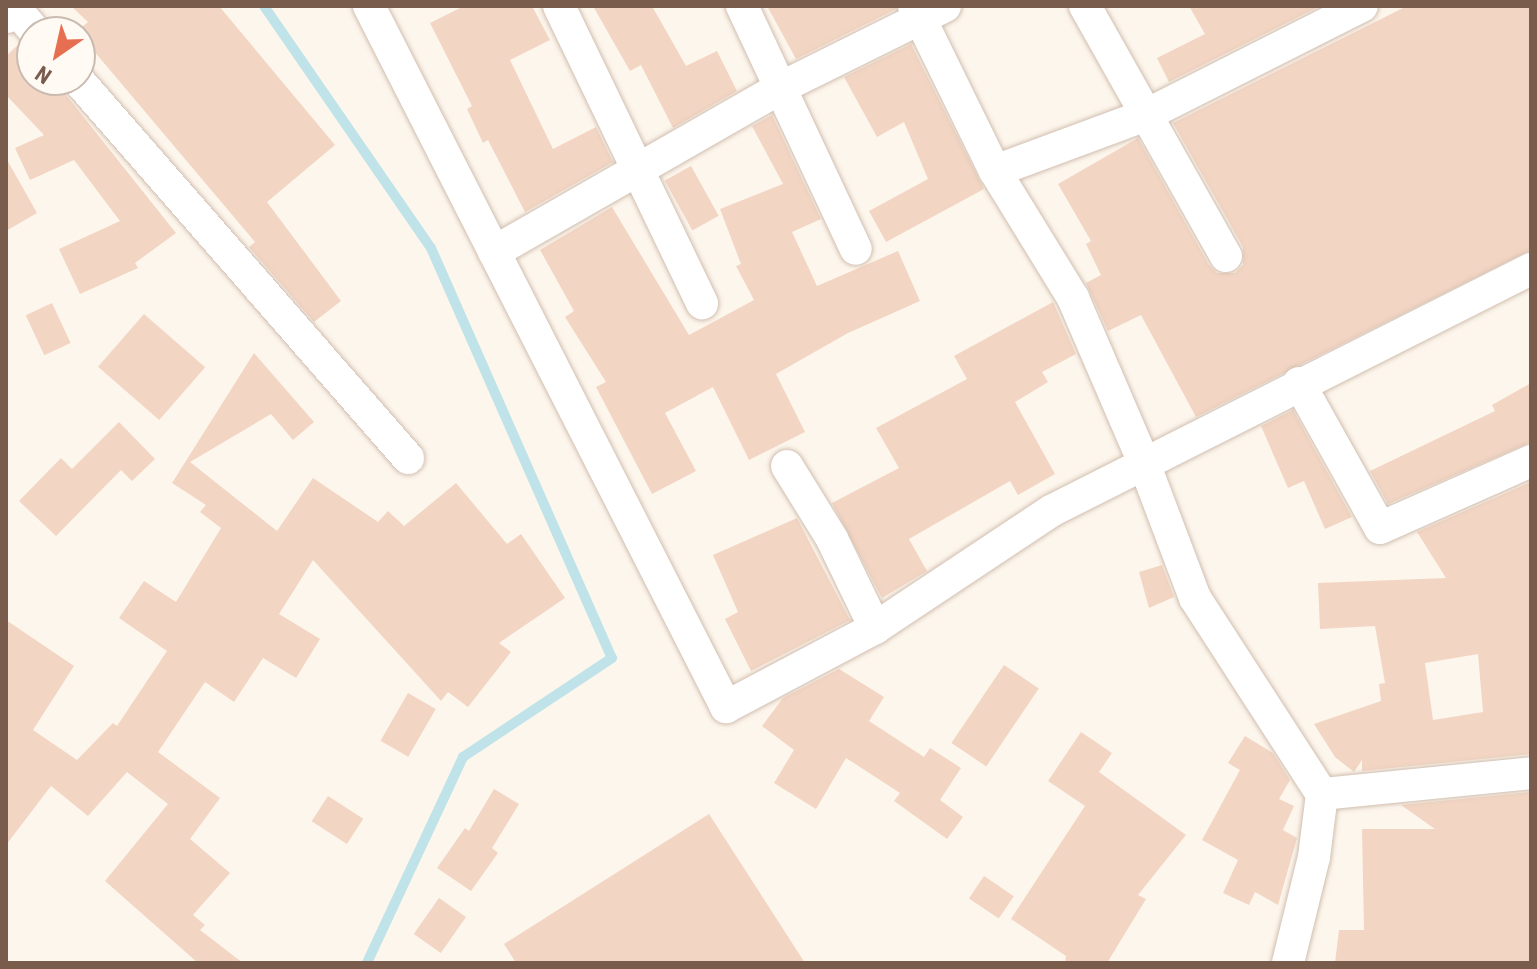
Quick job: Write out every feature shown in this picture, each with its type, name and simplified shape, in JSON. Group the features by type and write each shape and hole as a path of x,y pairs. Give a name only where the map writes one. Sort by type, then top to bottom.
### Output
{"street":[{"path":"6,13 13,6"},
{"path":"369,6 726,707 875,628 1051,511 1299,383 1531,269"},
{"path":"559,6 635,170 702,303"},
{"path":"742,6 856,249"},
{"path":"1085,6 1144,116 1226,256"},
{"path":"995,171 1144,116 1362,6"},
{"path":"494,252 782,87 927,10 995,171 1073,298 1144,463 1195,598 1322,794 1314,857 1288,963"},
{"path":"92,96 408,458"},
{"path":"1299,383 1380,528 1531,461"},
{"path":"787,466 832,539 875,628"},
{"path":"1322,794 1531,773"}],"building":[{"path":"71,6 219,6 335,145 267,202 341,301 314,322 249,247 255,242 96,54 96,16 82,16"},
{"path":"464,6 532,6 550,40 510,60 553,149 596,127 613,162 525,212 488,140 483,143 467,109 472,106 430,23"},
{"path":"593,6 652,6 686,66 717,51 737,91 673,128 641,65 630,71"},
{"path":"767,6 895,6 896,9 796,59"},
{"path":"1189,6 1320,6 1169,82 1157,58 1205,34"},
{"path":"1407,6 1531,6 1531,250 1196,417 1141,315 1108,331 1086,283 1101,275 1086,244 1091,241 1058,184 1138,138 1209,265 1217,273 1235,273 1243,265 1243,247 1173,123"},
{"path":"911,44 984,189 886,242 869,211 928,179 904,122 877,137 844,77"},
{"path":"16,47 16,96 67,96 176,233 135,263 138,268 80,294 59,249 120,221 74,160 30,180 15,148 44,135 6,95 6,56"},
{"path":"772,115 821,219 792,232 817,286 898,251 920,301 848,333 776,374 805,432 749,460 713,387 665,413 696,471 652,494 596,387 606,382 565,317 574,311 540,250 612,207 689,335 754,300 736,266 741,264 720,209 783,184 752,126"},
{"path":"6,158 37,213 6,231"},
{"path":"691,166 719,216 692,230 665,181"},
{"path":"1053,302 1076,354 1042,372 1048,382 1015,402 1055,474 1018,495 1010,481 909,539 927,571 882,598 832,503 899,468 876,428 967,379 954,356"},
{"path":"52,303 71,343 44,355 26,315"},
{"path":"144,314 205,367 159,420 98,367"},
{"path":"254,353 314,422 293,440 271,414 190,462 277,531 313,478 378,522 388,511 404,526 456,483 507,544 521,534 565,598 499,643 511,652 468,707 448,692 441,701 313,560 279,614 320,639 296,678 263,658 234,702 205,682 158,752 220,798 190,839 230,873 193,915 205,925 200,930 243,963 198,963 105,881 168,804 127,772 88,816 51,786 6,845 6,620 74,666 33,730 77,760 113,723 117,726 167,651 119,618 144,581 176,602 221,528 200,512 206,505 172,483"},
{"path":"1531,383 1531,442 1388,504 1370,471 1495,411 1492,405"},
{"path":"1293,410 1352,517 1325,529 1304,481 1288,488 1261,426"},
{"path":"119,422 155,459 132,481 121,470 56,536 19,501 61,458 72,469"},
{"path":"1531,482 1531,754 1362,771 1362,760 1354,772 1335,757 1314,724 1381,701 1379,684 1385,683 1375,626 1320,629 1318,583 1446,578 1417,532","holes":["1478,654 1483,712 1433,720 1425,663"]},
{"path":"797,518 850,620 751,671 725,619 738,612 713,555"},
{"path":"1162,565 1174,597 1149,608 1139,572"},
{"path":"1004,665 1039,688 986,766 951,743"},
{"path":"839,669 884,697 869,721 924,757 930,748 961,768 940,800 963,817 947,839 894,801 900,793 846,758 816,809 774,783 794,750 762,726 783,698"},
{"path":"408,693 436,709 408,757 380,741"},
{"path":"1081,732 1112,753 1099,772 1186,835 1138,895 1146,899 1107,963 1065,963 1066,956 1011,919 1085,806 1048,781"},
{"path":"1245,736 1273,753 1290,780 1279,799 1294,806 1283,830 1297,838 1278,905 1255,892 1249,905 1223,893 1238,860 1202,840 1240,770 1228,763"},
{"path":"494,789 519,804 492,848 498,853 471,891 437,868 465,828 469,831"},
{"path":"1531,792 1531,963 1335,963 1339,930 1364,930 1362,829 1435,829 1401,805"},
{"path":"328,796 363,819 347,844 312,821"},
{"path":"709,814 805,963 516,963 504,944"},
{"path":"984,876 1014,896 999,919 969,898"},
{"path":"439,898 466,917 441,953 414,934"}],"waterway":[{"path":"264,6 431,248 612,658 463,757 367,963"}]}
